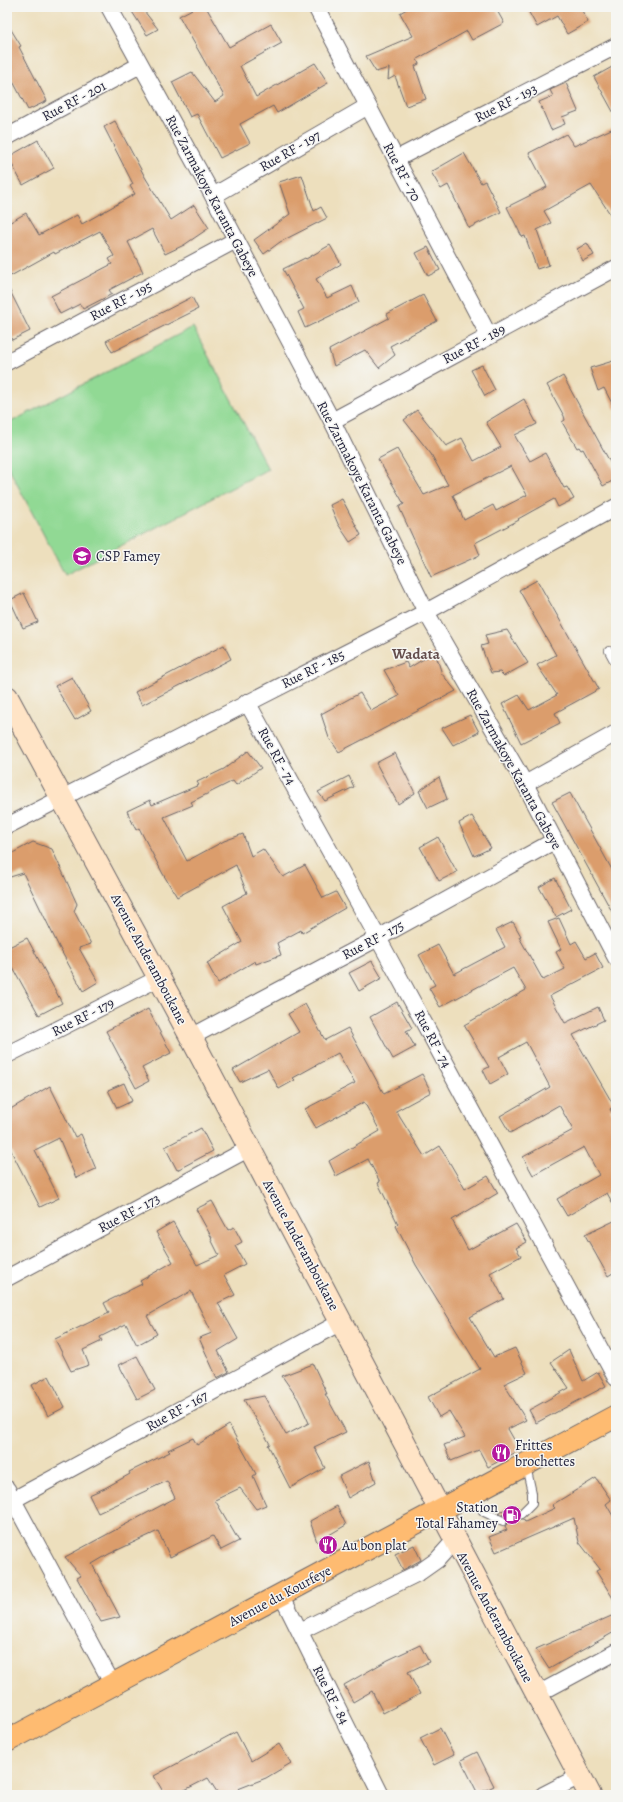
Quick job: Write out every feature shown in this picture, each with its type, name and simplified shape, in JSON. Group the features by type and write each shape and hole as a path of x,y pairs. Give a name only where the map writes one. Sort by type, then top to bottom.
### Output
{"main road":[{"name":"Avenue du Kourfeye","path":"7,1742 616,1416"}],"street":[{"name":"Rue Zarmakoye Karanta Gabeye","path":"109,7 213,196 332,421 426,612 525,784 615,954"},
{"name":"Rue RF - 70","path":"316,7 489,336"},
{"name":"Rue RF - 193","path":"396,160 616,46"},
{"name":"Rue RF - 201","path":"7,137 140,65"},
{"name":"Rue RF - 197","path":"213,196 368,106"},
{"name":"Rue RF - 195","path":"7,362 236,240"},
{"name":"Rue RF - 189","path":"332,421 616,268"},
{"name":"Rue RF - 185","path":"7,826 247,702 426,612 616,508"},
{"name":"Avenue Anderamboukane","path":"7,697 250,1148 536,1695 590,1795"},
{"name":"Rue RF - 74","path":"247,702 378,938 616,1378"},
{"path":"525,784 616,733"},
{"name":"Rue RF - 175","path":"191,1037 378,938 554,841"},
{"name":"Rue RF - 179","path":"7,1055 159,978"},
{"name":"Rue RF - 173","path":"7,1278 250,1148"},
{"name":"Rue RF - 167","path":"10,1495 342,1322"},
{"path":"10,1495 113,1685"},
{"path":"300,1632 420,1572 437,1560 455,1540"},
{"name":"Rue RF - 84","path":"282,1596 378,1794"},
{"path":"536,1695 616,1652"},
{"path":"543,1795 580,1776"}],"lane":[{"path":"610,651 616,664"},
{"path":"521,1514 532,1503 532,1493 526,1465"},
{"path":"470,1495 484,1512 503,1521"}],"green space":[{"path":"193,327 268,469 65,575 7,465 7,424"}],"building":[{"path":"129,7 141,7 158,29 147,35"},
{"path":"196,7 206,7 229,47 271,24 282,43 240,66 256,97 315,63 328,83 277,113 273,106 240,124 250,143 220,158 197,114 190,117 172,82 192,72 215,102 224,96 179,16"},
{"path":"410,7 495,7 504,23 472,40 467,31 417,59 419,64 415,66 426,99 406,106 395,76 388,80 389,68 376,72 366,56 413,36 400,13"},
{"path":"526,7 580,7 588,22 567,34 557,16 537,27"},
{"path":"7,23 21,46 19,47 47,101 28,110 7,70"},
{"path":"612,67 616,74 616,117 594,77"},
{"path":"566,83 578,111 562,117 565,124 551,130 539,102 553,96 550,90"},
{"path":"115,121 145,177 171,220 194,205 209,228 184,245 165,254 152,229 128,242 143,272 109,290 112,294 83,309 80,304 60,314 51,296 112,264 109,259 114,256 100,231 55,254 54,252 7,278 7,224 26,213 39,235 77,215 82,224 135,194 130,186 133,184 104,127"},
{"path":"616,127 616,223 591,185 544,211 551,223 537,230 549,265 537,269 525,236 522,237 507,207 547,187 529,153 566,134 574,146"},
{"path":"38,140 54,168 23,185 8,157"},
{"path":"464,153 481,183 485,181 501,212 469,228 448,185 441,189 431,172"},
{"path":"302,175 314,211 321,207 327,218 280,242 264,254 254,240 290,214 279,182"},
{"path":"587,243 594,255 583,261 577,249"},
{"path":"330,245 341,264 316,279 327,298 352,286 359,302 305,328 298,312 304,309 283,269 305,258 306,259"},
{"path":"428,247 440,270 428,276 416,253"},
{"path":"7,285 30,331 12,340 7,329"},
{"path":"423,295 437,321 390,346 395,355 379,368 365,350 334,366 329,350 389,318 387,314"},
{"path":"192,297 198,309 112,352 106,341"},
{"path":"613,361 616,370 616,411 604,388 598,391 590,368"},
{"path":"482,365 495,390 485,396 471,370"},
{"path":"563,376 616,473 616,479 603,486 583,449 581,450 579,447 577,448 562,422 565,420 564,416 547,385"},
{"path":"524,399 537,424 515,435 516,438 530,461 545,453 564,488 567,487 574,499 558,507 554,499 518,519 519,520 475,543 480,555 431,577 399,507 404,504 378,459 397,449 424,495 448,485 431,454 404,420 417,410 446,446 462,438 474,461 501,447 486,422","holes":["511,466 527,495 496,511 493,505 464,520 453,495"]},
{"path":"342,499 361,535 350,542 338,524 330,505"},
{"path":"537,580 599,689 555,713 560,723 521,743 502,704 519,695 529,710 557,695 537,665 556,655 519,590"},
{"path":"24,593 38,622 23,628 10,600"},
{"path":"507,630 528,663 504,676 500,672 491,673 481,646 488,644 485,635"},
{"path":"224,645 231,659 142,705 135,692"},
{"path":"435,652 442,674 456,691 339,752 329,738 321,714 360,693 371,711 399,696 384,670 406,662 409,668"},
{"path":"72,677 91,711 75,720 55,686"},
{"path":"470,715 479,732 453,745 442,728"},
{"path":"248,751 261,768 236,785 233,781 191,802 193,805 164,817 187,861 224,841 243,834 251,856 263,849 283,877 305,865 323,898 336,892 345,908 302,933 301,930 277,943 281,955 256,964 255,961 218,983 207,963 242,942 223,906 247,893 236,865 177,897 139,828 136,830 127,811 150,800 152,805 199,785 197,782 224,769"},
{"path":"395,753 415,793 398,804 376,763"},
{"path":"349,776 354,787 325,801 318,792"},
{"path":"439,777 447,799 428,808 419,791"},
{"path":"570,793 616,877 616,919 552,802"},
{"path":"472,816 491,848 474,856 459,823"},
{"path":"438,837 457,872 439,881 420,847"},
{"path":"33,842 52,849 77,904 74,911 91,944 79,948 98,982 83,991 59,947 23,873 7,878 7,856"},
{"path":"555,878 571,909 556,917 539,887"},
{"path":"559,918 571,944 576,941 586,958 595,953 603,968 550,996 565,1023 598,1007 604,1020 573,1035 614,1106 610,1109 616,1120 616,1209 607,1193 567,1216 557,1199 599,1175 584,1147 533,1175 523,1157 573,1130 559,1105 510,1133 500,1116 550,1087 526,1042 499,1057 508,1074 490,1084 483,1070 489,1067 464,1025 526,990 513,968 440,1007 429,988 435,985 419,955 438,945 454,974 505,947 496,930 513,922 521,936 519,937 543,980 565,969 556,952 561,949 548,922"},
{"path":"27,938 62,1003 39,1015 13,968 7,971 7,948"},
{"path":"372,961 382,978 359,991 349,973"},
{"path":"397,1002 412,1028 406,1031 415,1047 393,1059 370,1017"},
{"path":"305,1004 325,1040 348,1028 384,1094 422,1074 431,1092 396,1111 424,1156 440,1146 465,1189 488,1176 498,1193 452,1220 468,1250 516,1224 527,1242 516,1248 521,1256 490,1273 504,1299 470,1317 494,1357 515,1348 527,1373 504,1384 526,1420 508,1429 520,1450 488,1467 479,1450 451,1461 444,1445 465,1437 449,1411 439,1417 428,1397 480,1369 416,1265 396,1226 398,1224 378,1183 380,1182 368,1159 336,1176 329,1161 380,1131 364,1102 316,1128 305,1109 355,1083 338,1053 293,1078 295,1080 279,1089 268,1069 240,1082 233,1070 299,1032 288,1014"},
{"path":"148,1009 171,1053 142,1068 149,1081 136,1088 106,1031"},
{"path":"124,1083 132,1101 117,1108 108,1090"},
{"path":"50,1086 75,1137 81,1134 96,1169 76,1178 59,1138 35,1150 59,1198 40,1207 7,1143 7,1111"},
{"path":"201,1128 213,1151 177,1170 165,1147"},
{"path":"212,1201 228,1230 234,1227 242,1242 235,1246 245,1264 224,1275 235,1295 218,1303 238,1339 218,1351 229,1372 217,1378 199,1338 212,1333 191,1291 147,1316 157,1334 137,1345 126,1324 100,1337 102,1341 83,1350 89,1365 71,1371 55,1339 109,1313 104,1303 142,1284 140,1281 173,1262 156,1232 173,1222 197,1265 219,1255 211,1239 212,1238 196,1209"},
{"path":"616,1220 616,1271 608,1276 585,1235"},
{"path":"569,1350 583,1381 598,1372 606,1386 536,1423 529,1410 569,1388 551,1362"},
{"path":"137,1356 155,1390 137,1399 119,1365"},
{"path":"313,1364 327,1394 325,1394 346,1432 314,1447 325,1468 290,1488 268,1445 270,1444 244,1400 264,1396 286,1435 309,1423 298,1399 282,1376"},
{"path":"49,1376 65,1407 48,1416 32,1385"},
{"path":"229,1425 256,1474 253,1476 266,1505 256,1509 240,1488 215,1500 239,1541 221,1550 213,1536 170,1557 158,1531 109,1554 92,1564 120,1617 101,1622 77,1578 81,1576 65,1557 175,1498 167,1481 98,1513 89,1495 130,1474 129,1472 170,1452 168,1450 193,1438 197,1445"},
{"path":"369,1461 376,1482 348,1498 339,1476"},
{"path":"596,1478 611,1500 606,1504 616,1521 616,1603 596,1571 600,1569 579,1542 574,1518 496,1552 489,1537 507,1530 505,1526 508,1523 508,1518 499,1512 516,1505 518,1509 516,1516 519,1519 523,1519 525,1522 555,1508 552,1505"},
{"path":"337,1506 346,1525 317,1542 310,1521"},
{"path":"414,1545 421,1560 403,1570 395,1554"},
{"path":"616,1614 616,1631 549,1669 536,1649"},
{"path":"420,1645 429,1662 408,1672 420,1694 383,1713 372,1691 353,1702 344,1685 388,1660"},
{"path":"440,1728 454,1755 434,1765 420,1738"},
{"path":"236,1732 251,1761 279,1744 291,1763 266,1778 238,1789 240,1795 219,1795 208,1778 175,1795 165,1795 154,1776"},
{"path":"477,1752 494,1786 478,1794 461,1760"}],"place":[{"name":"CSP Famey","path":"82,556"},
{"name":"Frittes brochettes","path":"501,1453"},
{"name":"Station Total Fahamey","path":"512,1515"},
{"name":"Au bon plat","path":"328,1545"}],"district":[{"name":"Wadata","path":"416,654"}]}
